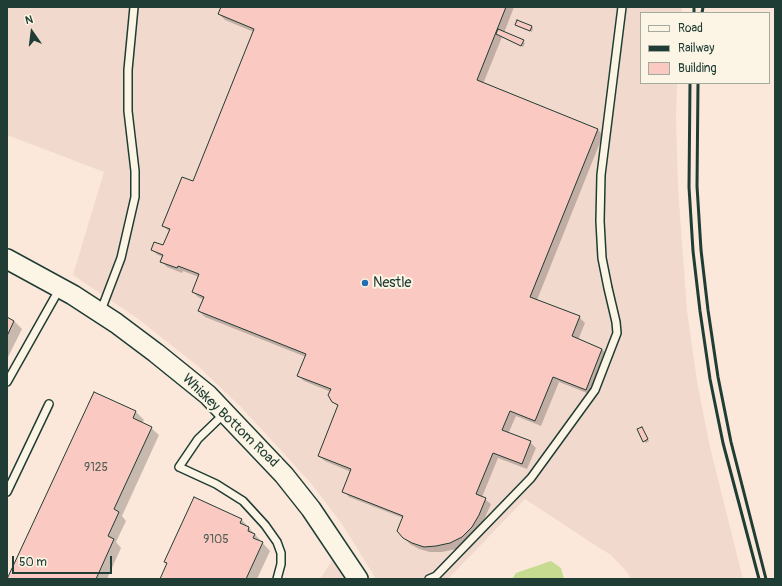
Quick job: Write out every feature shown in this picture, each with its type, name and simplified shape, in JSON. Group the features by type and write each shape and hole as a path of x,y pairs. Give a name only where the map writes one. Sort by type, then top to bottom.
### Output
{"street":[{"name":"Whiskey Bottom Road","path":"7,259 60,288 100,313 156,353 208,395 284,475 311,509 358,579"}],"lane":[{"path":"100,313 121,258 135,198 135,171 128,111 128,70 134,7"},
{"path":"429,579 436,576 531,478 596,390 617,333 602,258 600,221 601,175 622,7"},
{"path":"7,382 60,288"},
{"path":"7,492 49,404"},
{"path":"225,413 198,439 179,467 216,484 243,501 265,525 277,542 281,553 281,564 277,579"}],"shaded area":[{"path":"7,7 682,7 682,12 640,12 640,84 677,84 676,118 678,187 687,311 697,381 710,447 743,579 631,579 627,572 611,555 525,499 448,579 376,579 342,524 310,482 242,408 199,367 137,318 73,275 104,172 7,135"},
{"path":"339,550 356,579 320,579"}],"green space":[{"path":"551,561 561,568 564,579 512,579 516,573"}],"building":[{"name":"Nestle","path":"221,7 506,7 477,80 598,129 530,297 580,316 572,336 602,349 586,390 553,377 535,421 510,411 502,430 531,441 522,464 493,453 476,494 486,498 479,515 472,527 462,537 450,543 424,547 412,543 403,538 397,531 403,516 342,492 351,469 318,456 338,405 332,402 328,395 331,389 297,376 306,354 198,311 204,297 192,292 199,274 178,266 177,268 160,262 163,255 151,250 154,242 163,245 170,229 162,226 182,177 193,181 254,29 218,14"},
{"path":"517,20 532,26 530,31 515,25"},
{"path":"498,29 524,40 521,46 496,34"},
{"path":"7,317 14,321 7,336"},
{"path":"94,392 136,411 133,418 152,427 114,509 119,512 108,536 114,539 96,579 7,579"},
{"path":"642,427 648,439 643,442 637,429"},
{"path":"194,497 242,519 240,523 249,527 248,531 255,534 253,538 263,542 246,579 160,579 167,563 164,562"}],"railway":[{"path":"694,7 694,12"},
{"path":"702,12 703,7"},
{"path":"690,84 689,187 693,251 700,311 710,379 723,443 759,579"},
{"path":"698,84 697,186 701,250 708,310 718,377 731,442 766,579"}],"place":[{"name":"Nestle","path":"365,283"}]}
